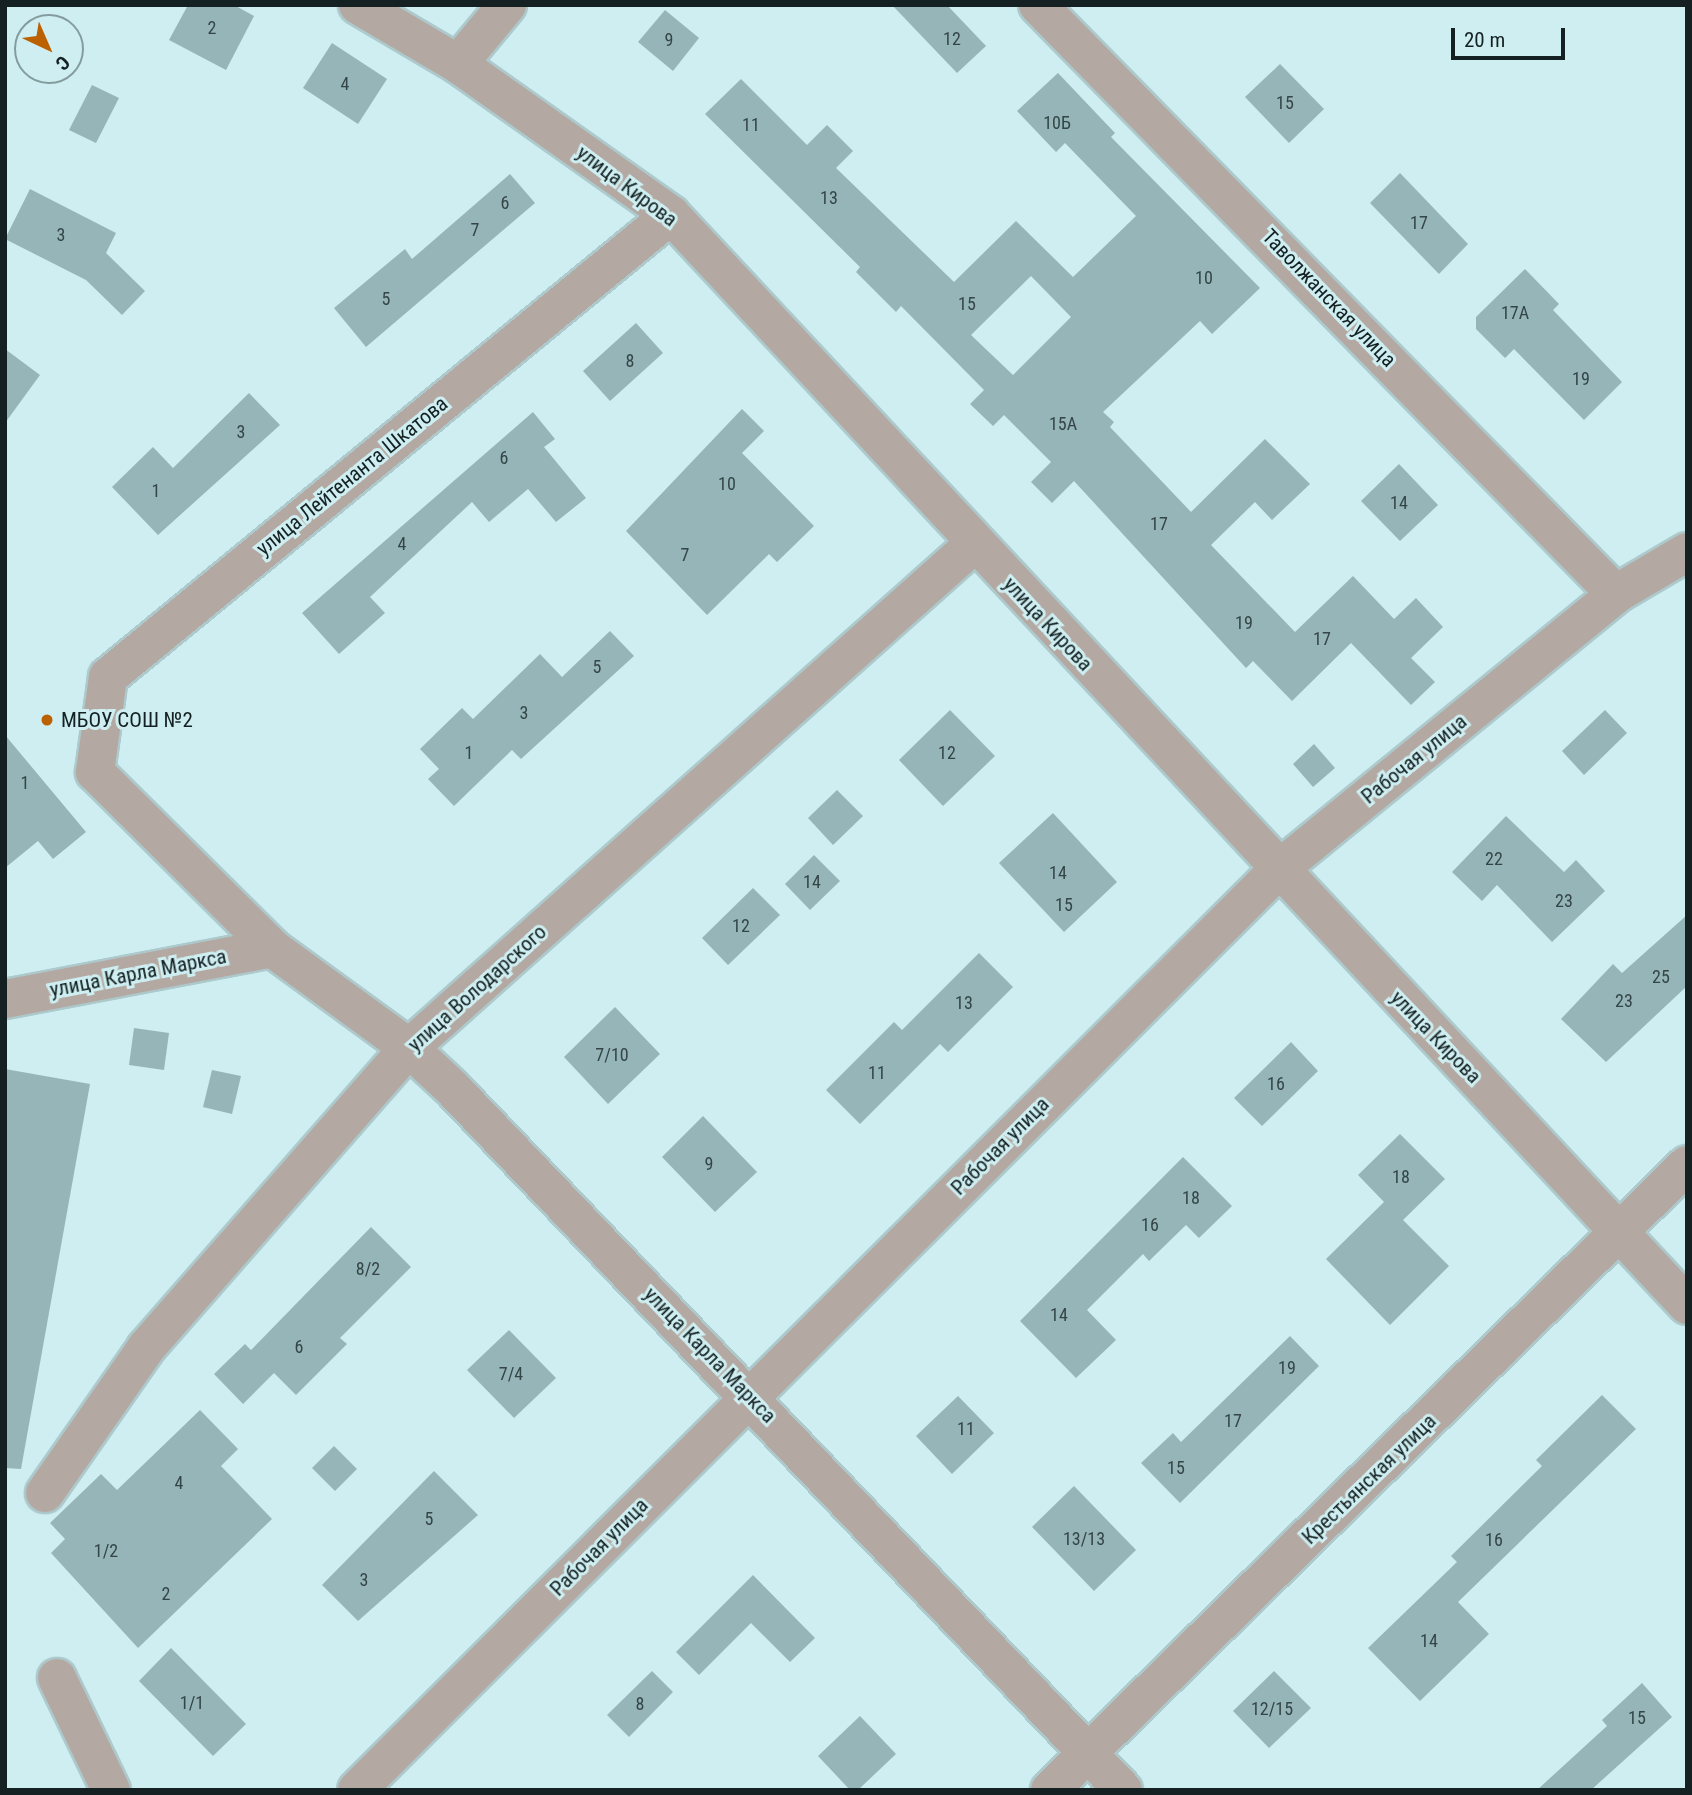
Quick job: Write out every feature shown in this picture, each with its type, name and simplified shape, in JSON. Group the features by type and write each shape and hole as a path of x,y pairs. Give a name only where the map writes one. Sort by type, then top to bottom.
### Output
{"street":[{"name":"улица Кирова","path":"358,5 458,64 671,215 1278,870 1687,1304"},
{"path":"458,64 507,5"},
{"name":"Таволжанская улица","path":"1038,5 1616,594"},
{"name":"улица Лейтенанта Шкатова","path":"95,772 108,677 671,215"},
{"name":"улица Володарского","path":"45,1493 146,1348 409,1048 974,544"},
{"name":"Рабочая улица","path":"357,1790 1278,870 1616,594 1687,552"},
{"name":"улица Карла Маркса","path":"95,772 272,948 409,1048 750,1396 1123,1790"},
{"name":"улица Карла Маркса","path":"5,999 272,948"},
{"name":"Крестьянская улица","path":"1050,1790 1622,1233 1687,1165"},
{"path":"57,1678 111,1790"}],"building":[{"path":"188,5 234,5 254,16 226,70 169,40"},
{"path":"892,5 947,5 986,46 957,73"},
{"path":"665,10 699,38 673,71 638,42"},
{"path":"332,43 387,79 358,124 303,88"},
{"path":"1280,64 1324,109 1289,143 1245,97"},
{"path":"1058,73 1115,133 1111,137 1260,288 1212,334 1200,321 1103,412 1114,422 1110,427 1191,512 1265,439 1310,484 1272,520 1255,502 1211,545 1295,632 1353,576 1394,619 1416,598 1443,627 1411,658 1435,682 1411,705 1351,643 1292,701 1253,661 1246,668 1074,481 1052,503 1031,482 1051,462 1004,415 993,426 970,404 984,390 901,306 896,312 856,272 860,267 705,114 741,79 807,145 827,125 853,151 836,168 954,282 1016,221 1073,277 1136,216 1065,143 1056,152 1017,111","holes":["1031,276 1071,317 1013,375 971,335"]},
{"path":"92,85 119,98 96,143 69,130"},
{"path":"1400,173 1468,244 1439,274 1370,203"},
{"path":"510,174 535,203 366,347 334,308 405,249 412,259"},
{"path":"30,189 116,233 106,253 145,291 122,315 86,280 5,239"},
{"path":"1525,269 1559,304 1553,310 1622,382 1584,420 1514,349 1505,358 1476,329 1476,317"},
{"path":"636,323 663,353 610,401 583,371"},
{"path":"5,349 40,375 5,423"},
{"path":"249,393 280,425 158,535 112,487 153,447 173,468"},
{"path":"742,409 764,431 742,453 814,526 777,562 769,554 707,615 626,531"},
{"path":"533,412 555,439 544,447 586,498 556,522 528,489 489,522 472,502 370,597 385,613 339,654 302,613"},
{"path":"1399,464 1438,505 1400,541 1361,501"},
{"path":"610,631 634,656 521,759 512,750 454,806 428,779 439,769 420,749 462,708 473,719 540,654 562,677"},
{"path":"950,710 995,756 943,806 899,760"},
{"path":"1605,710 1627,733 1584,775 1562,751"},
{"path":"5,735 86,832 53,859 38,841 5,868"},
{"path":"1314,744 1335,768 1313,787 1293,764"},
{"path":"837,790 863,816 833,845 808,818"},
{"path":"1053,813 1117,882 1064,932 999,863"},
{"path":"1506,816 1564,872 1576,860 1605,891 1552,942 1497,885 1482,901 1452,872"},
{"path":"814,855 840,881 810,910 785,884"},
{"path":"753,888 780,915 728,965 702,938"},
{"path":"1687,915 1687,986 1606,1062 1561,1019 1613,964 1622,973"},
{"path":"979,953 1013,987 948,1052 940,1044 860,1124 826,1090 894,1022 902,1030"},
{"path":"615,1007 660,1054 608,1104 564,1057"},
{"path":"134,1028 169,1033 164,1070 129,1065"},
{"path":"1291,1042 1318,1071 1262,1126 1234,1098"},
{"path":"5,1069 90,1084 21,1469 5,1468"},
{"path":"212,1070 241,1076 232,1114 203,1107"},
{"path":"703,1116 757,1172 715,1212 662,1157"},
{"path":"1400,1134 1445,1179 1403,1220 1449,1266 1390,1325 1326,1259 1384,1202 1358,1175"},
{"path":"1183,1157 1232,1206 1199,1238 1186,1225 1149,1261 1143,1254 1087,1310 1116,1340 1076,1378 1020,1321"},
{"path":"371,1227 411,1267 340,1338 347,1344 296,1395 274,1373 243,1404 214,1374 245,1344 251,1350"},
{"path":"509,1330 556,1378 514,1418 467,1370"},
{"path":"1290,1336 1319,1366 1180,1503 1141,1463 1173,1433 1181,1442"},
{"path":"1602,1395 1636,1429 1458,1602 1489,1634 1420,1701 1368,1648 1457,1562 1451,1556 1542,1466 1536,1460"},
{"path":"958,1396 994,1433 952,1474 916,1436"},
{"path":"200,1410 238,1449 221,1466 272,1519 138,1648 51,1553 65,1539 50,1523 101,1474 117,1490"},
{"path":"334,1446 357,1469 335,1491 312,1468"},
{"path":"434,1471 478,1515 358,1621 322,1585"},
{"path":"1074,1486 1136,1550 1094,1591 1032,1527"},
{"path":"753,1575 815,1638 790,1662 751,1623 699,1675 676,1652"},
{"path":"171,1648 246,1724 213,1756 139,1681"},
{"path":"652,1671 673,1692 629,1737 607,1715"},
{"path":"1274,1671 1311,1708 1269,1748 1233,1711"},
{"path":"1642,1683 1672,1717 1591,1790 1537,1790 1607,1726 1602,1720"},
{"path":"860,1716 896,1754 858,1790 850,1790 818,1756"}],"place":[{"name":"МБОУ СОШ №2","path":"47,720"}]}
